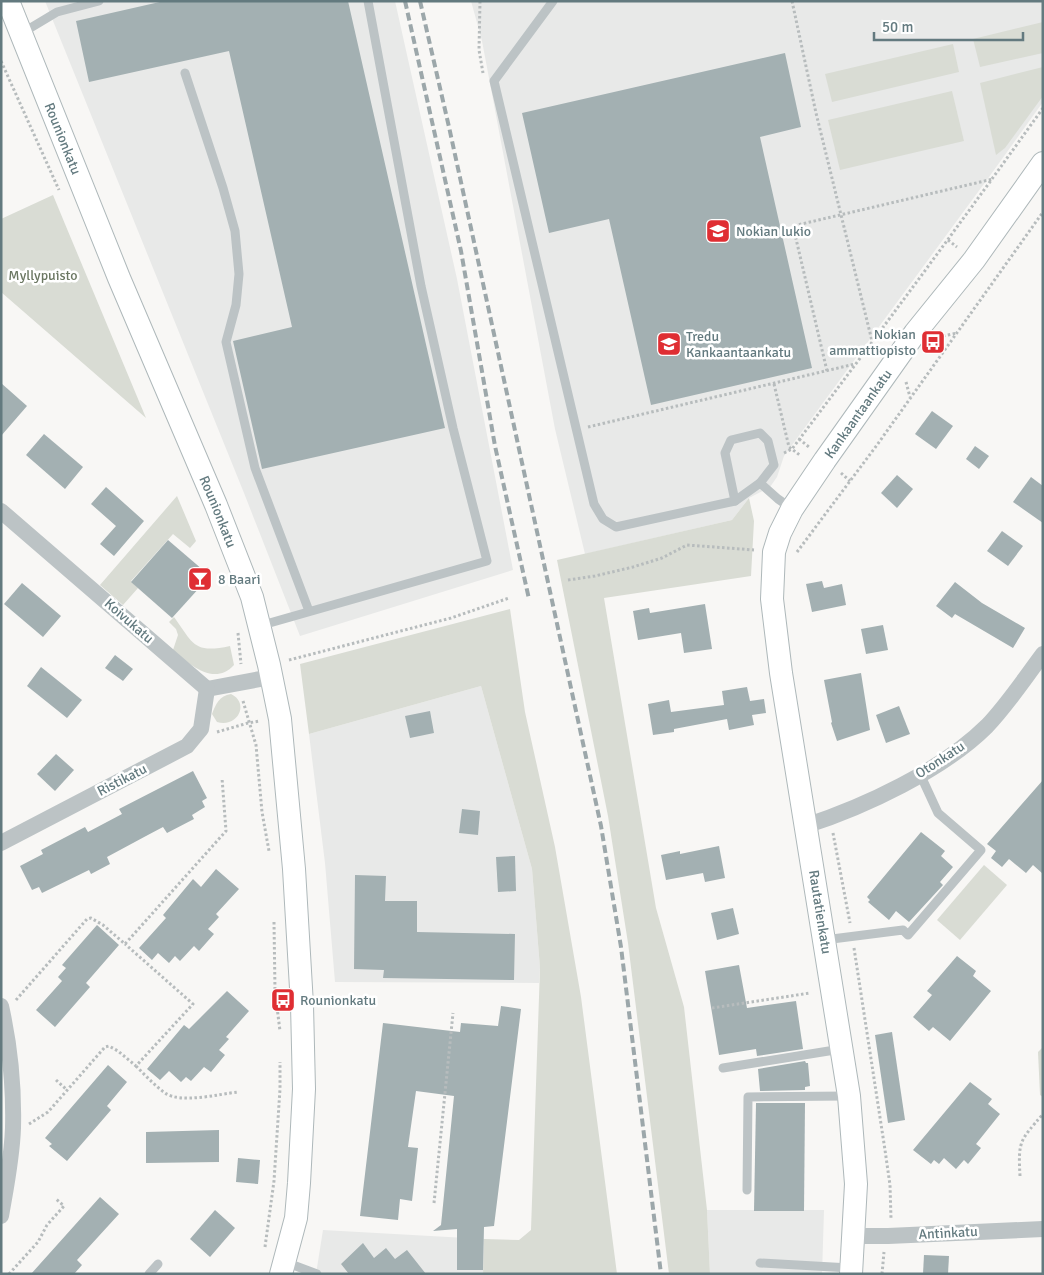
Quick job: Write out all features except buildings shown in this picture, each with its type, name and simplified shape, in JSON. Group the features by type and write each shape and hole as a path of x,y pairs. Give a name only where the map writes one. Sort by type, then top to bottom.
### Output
{"main road":[{"name":"Rounionkatu","path":"8,1 118,278 216,505 252,597 270,671 280,719 294,869 304,1089 296,1218 285,1270"},
{"name":"Kankaantaankatu","path":"785,553 780,533 792,509 916,333 974,260 1043,163"},
{"name":"Rautatienkatu","path":"785,553 772,599 781,673 849,1096 856,1184 851,1271"}],"street":[{"name":"Koivukatu","path":"1,511 207,689"},
{"name":"Otonkatu","path":"806,826 896,788 943,761 987,726 1043,654"},
{"path":"207,689 270,671"},
{"name":"Ristikatu","path":"1,843 187,746 201,729 207,689"},
{"path":"1,1216 9,1171 13,1128 10,1056 2,1011"},
{"name":"Antinkatu","path":"854,1236 1043,1228"}],"lane":[{"path":"22,33 57,12 99,1"},
{"path":"259,626 487,561 453,428 421,286 368,1"},
{"path":"553,1 494,82 578,429 594,504 603,519 616,527 735,501 760,483 774,465 768,441 760,433 730,440 725,453 735,501"},
{"path":"185,73 223,188 235,231 239,274 236,305 226,342 246,429 255,468 309,611"},
{"path":"760,483 792,509"},
{"path":"824,940 903,930 908,935 981,850 938,813 920,774"},
{"path":"723,1068 842,1049"},
{"path":"747,1190 748,1097 849,1096"},
{"path":"760,1263 851,1271"},
{"path":"149,1274 158,1264"},
{"path":"285,1270 317,1274"}],"path":[{"path":"792,1 840,215 872,341"},
{"path":"772,458 792,449 993,179 1043,108"},
{"path":"827,371 793,226 993,179"},
{"path":"568,580 633,568 662,558 687,545 721,546 785,553 888,429 1043,212"},
{"path":"578,429 856,364"},
{"path":"774,384 789,447 801,456"},
{"path":"799,439 809,447"},
{"path":"270,671 324,650 451,618 509,598"},
{"path":"213,734 248,723"},
{"path":"125,944 226,831 222,778"},
{"path":"2,1011 87,919 91,918 103,924 193,1004 136,1066"},
{"path":"712,1008 810,993"},
{"path":"434,1203 454,1012"},
{"path":"13,1128 28,1125 48,1112 105,1047 109,1046 118,1051 166,1093 174,1097 187,1098 238,1092"},
{"path":"56,1080 67,1090"},
{"path":"1020,1176 1019,1150 1023,1138 1043,1114"},
{"path":"9,1274 38,1242 47,1225 64,1206 56,1198"}],"shaded area":[{"path":"45,1 395,1 457,279 513,570 300,636"},
{"path":"471,1 1043,1 1043,102 784,456 777,477 770,487 749,498 732,520 585,554 555,429 482,41"},
{"path":"481,686 532,869 540,968 539,983 335,982 325,863 309,734"},
{"path":"707,1210 824,1210 822,1274 710,1274"},
{"path":"323,1230 484,1239 483,1274 316,1274"}],"green space":[{"path":"1043,22 1043,53 980,67 973,39"},
{"path":"953,44 959,72 832,102 825,74"},
{"path":"1043,67 1043,96 1005,148 996,155 980,83"},
{"path":"952,91 964,141 840,170 828,120"},
{"name":"Myllypuisto","path":"53,195 146,418 1,292 1,219"},
{"path":"177,496 196,541 190,548 173,534 131,581 138,588 123,605 100,585"},
{"path":"749,498 754,521 751,576 604,598 656,908 684,1007 707,1210 710,1274 669,1274 628,943 608,816 557,560 732,520"},
{"path":"510,609 525,712 555,847 581,997 617,1274 483,1274 484,1239 519,1240 531,1230 540,968 532,869 481,686 309,734 300,664"},
{"path":"174,617 195,644 208,648 230,646 234,665 218,674 210,674 186,661 173,650 178,635 176,629 169,622"},
{"path":"231,694 240,703 239,714 231,721 217,722 212,714 218,701"},
{"path":"984,865 1007,885 960,940 937,920"},
{"path":"1043,1047 1043,1097 1040,1095 1038,1052"}],"railway":[{"path":"405,1 461,251 495,446 529,599"},
{"path":"420,1 601,826 621,947 661,1274"}],"place":[{"name":"Nokian lukio","path":"718,231"},
{"name":"Nokian ammattiopisto","path":"933,342"},
{"name":"Tredu Kankaantaankatu","path":"669,344"},
{"name":"8 Baari","path":"200,579"},
{"name":"Rounionkatu","path":"283,1000"}]}
